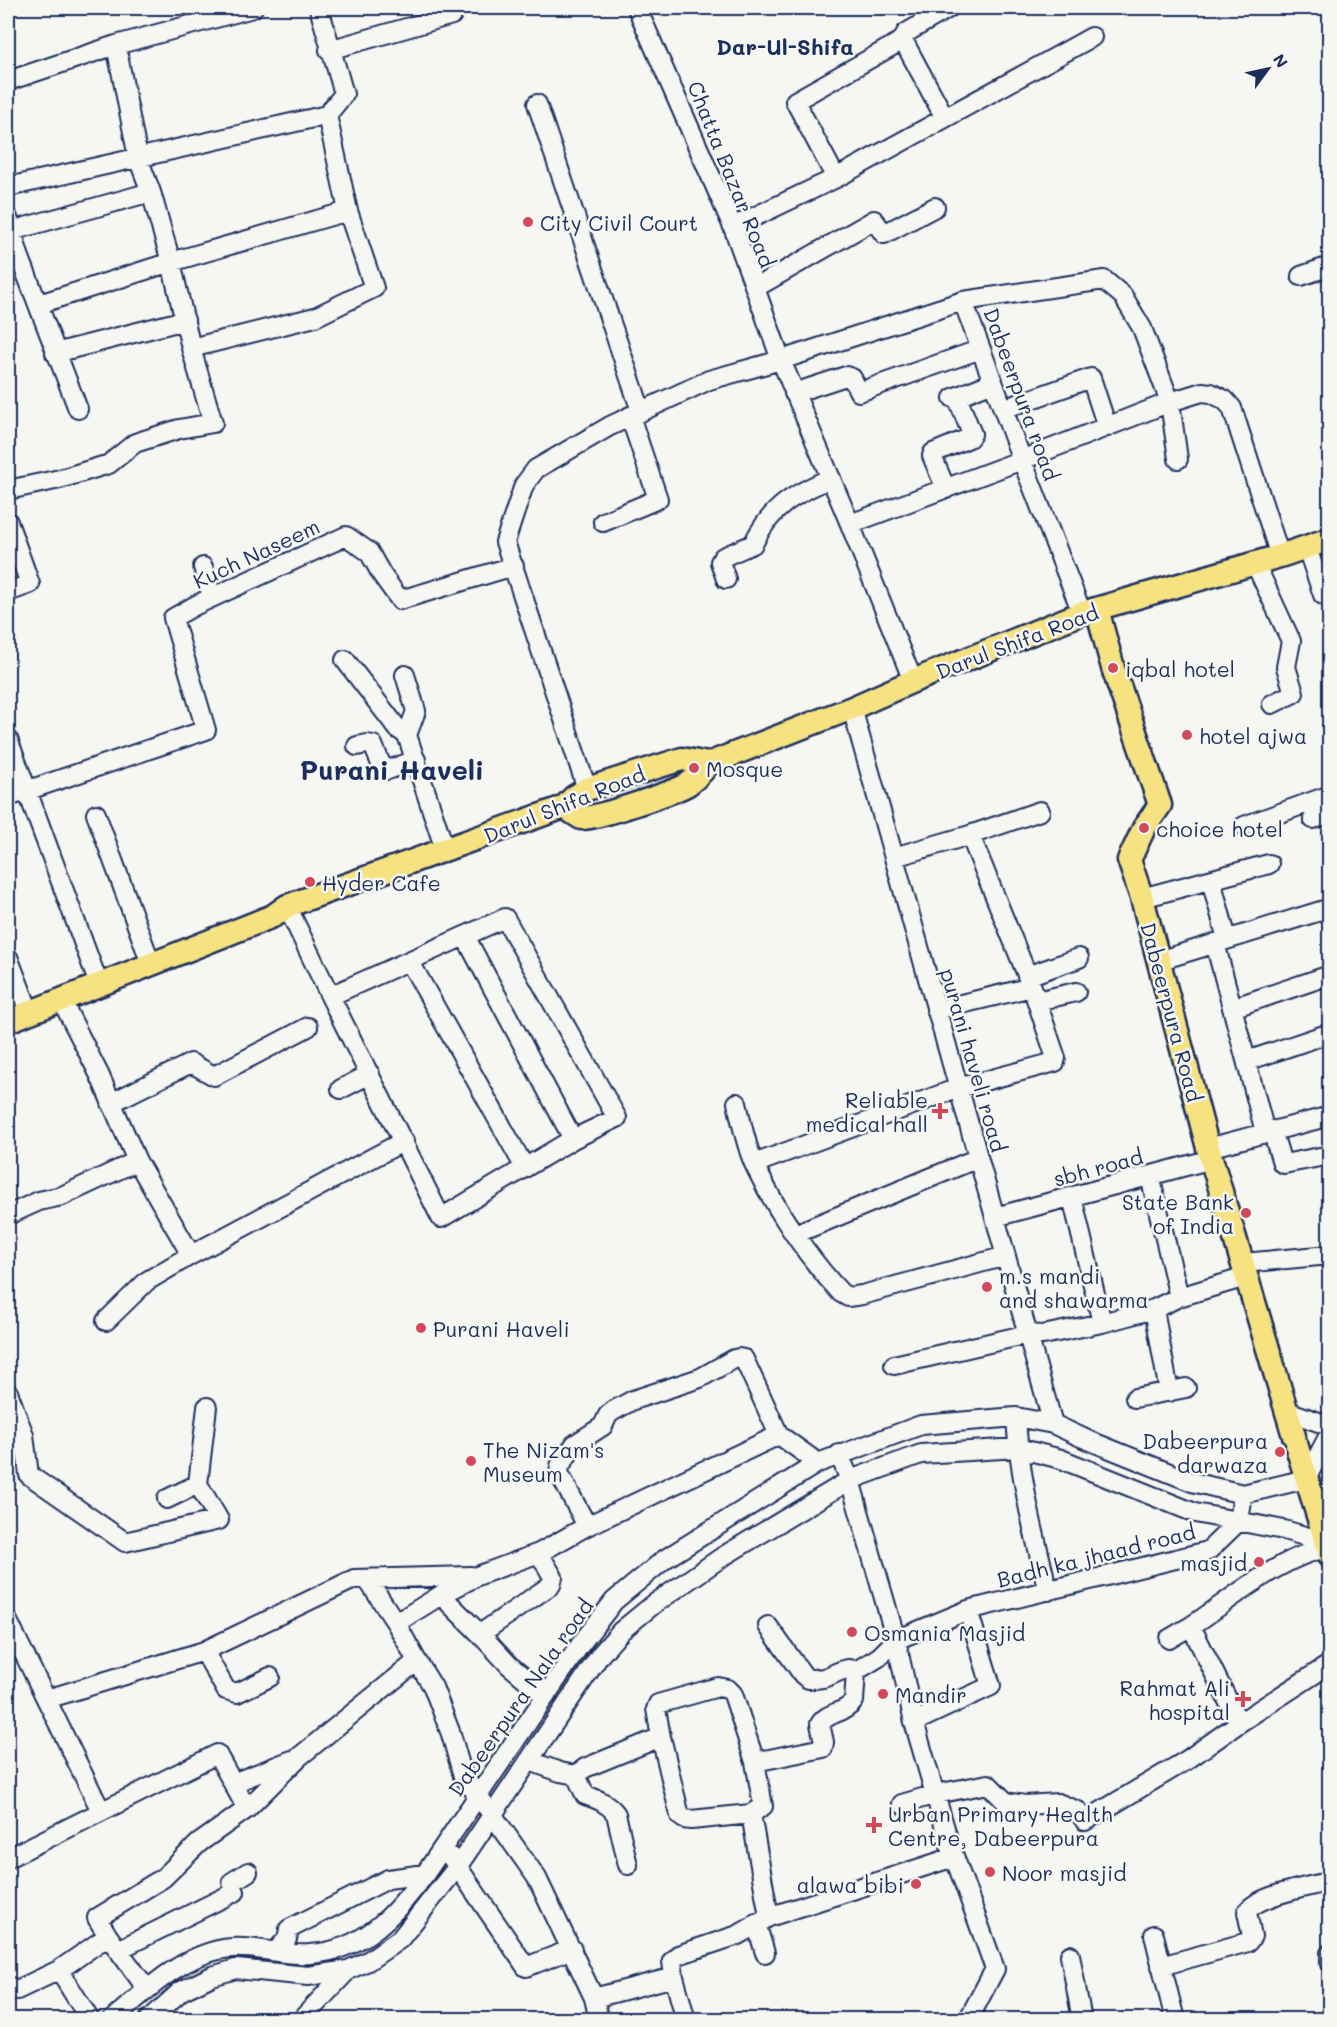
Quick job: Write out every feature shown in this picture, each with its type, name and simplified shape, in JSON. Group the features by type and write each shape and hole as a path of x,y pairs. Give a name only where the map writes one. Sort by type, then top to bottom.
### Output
{"main road":[{"name":"Darul Shifa Road","path":"8,1021 273,916 284,907 564,807 587,789 682,759 708,764 1082,614 1307,548 1329,539"},
{"name":"Dabeerpura Road","path":"1082,614 1097,609 1113,668 1160,805 1144,828 1129,860 1142,898 1210,1153 1329,1550"},
{"path":"564,807 581,818 599,815 687,784 702,773 708,764"},
{"path":"16,1004 248,912 267,906 284,907"}],"street":[{"path":"8,81 116,45 253,8"},
{"path":"8,187 327,115 344,94 319,8"},
{"path":"330,50 452,15 451,8"},
{"name":"Chatta Bazar Road","path":"638,8 733,227 794,393 913,681"},
{"path":"836,178 795,101 903,40 906,33 949,8"},
{"path":"733,227 836,178 1092,37"},
{"path":"903,40 945,118"},
{"path":"8,490 110,465 135,443 179,429 213,423 191,348 152,192 138,158 116,45"},
{"path":"537,104 635,413 658,499 603,522"},
{"path":"191,348 315,316 374,288 348,211 327,115"},
{"path":"78,409 55,353 39,304 13,258 9,224 152,192"},
{"path":"755,288 874,220 884,234 935,207"},
{"path":"39,304 171,262 348,211"},
{"path":"1301,276 1329,266"},
{"path":"963,301 1104,280 1123,296 1142,328 1170,402 1178,459"},
{"name":"Dabeerpura road","path":"587,789 505,542 524,485 536,469 635,413 710,380 781,360 963,301 1082,614"},
{"path":"55,353 185,320"},
{"path":"794,393 846,376 852,378 859,392 981,349"},
{"path":"1003,409 1091,378 1107,427"},
{"path":"946,489 932,456 933,453 972,435 955,398 993,382"},
{"path":"850,524 1170,402 1202,392 1219,396 1232,408 1280,556"},
{"path":"726,579 720,562 723,557 753,544 771,515 795,494 831,478"},
{"path":"8,522 30,584 8,592"},
{"name":"Kuch Naseem","path":"26,790 36,789 206,730 173,618 212,597 346,536 369,552 382,576 400,600 514,566"},
{"path":"1307,548 1323,595"},
{"path":"1255,563 1291,641 1286,667 1294,693 1272,704"},
{"path":"203,567 212,597"},
{"path":"345,660 398,729 407,735 445,850"},
{"path":"405,675 416,711 407,735"},
{"name":"purani haveli road","path":"852,708 1053,1424"},
{"path":"8,740 95,974"},
{"path":"357,746 373,745 381,764 388,770 416,760"},
{"path":"8,797 26,790"},
{"path":"1244,826 1329,795"},
{"path":"894,857 970,835 1040,811"},
{"path":"96,814 147,953"},
{"path":"754,1164 958,1088 1055,1062 1056,1058 1032,988 970,835"},
{"path":"1142,898 1269,864"},
{"path":"1211,880 1232,1008 1269,1131 1282,1163 1329,1155"},
{"path":"284,907 441,1218 573,1139 617,1118 505,918 330,996"},
{"path":"1158,960 1329,910"},
{"path":"465,936 573,1139"},
{"path":"8,957 16,1004"},
{"path":"1032,988 1079,958"},
{"path":"410,962 525,1168"},
{"path":"1232,1008 1329,975"},
{"path":"936,1010 1032,988 1076,992"},
{"path":"61,999 99,1074 137,1161 191,1255"},
{"path":"111,1103 191,1063 214,1076 308,1027"},
{"path":"1247,1060 1329,1034"},
{"path":"341,1089 370,1074"},
{"path":"736,1104 754,1164 774,1201 795,1234 834,1286 848,1297 1006,1256"},
{"name":"sbh road","path":"995,1217 1150,1176 1269,1131 1329,1116"},
{"path":"106,1321 147,1281 404,1141"},
{"path":"795,1234 978,1158"},
{"path":"8,1215 39,1201 62,1196 137,1161"},
{"path":"1150,1176 1179,1297"},
{"path":"1072,1197 1102,1323"},
{"path":"894,1365 1028,1334 1043,1335 1102,1323 1154,1309 1244,1270 1329,1255"},
{"path":"1135,1398 1177,1390 1154,1309"},
{"path":"587,1526 559,1473 560,1466 575,1444 603,1426 608,1415 625,1404 700,1378 739,1358 744,1359 779,1435 818,1462"},
{"path":"8,1392 16,1439 29,1475 125,1542 219,1520 198,1484 207,1407"},
{"path":"1287,1411 1329,1426"},
{"path":"1016,1416 1018,1448 1031,1520 1048,1591"},
{"name":"Dabeerpura Nala road","path":"112,2019 170,1972 199,1956 231,1948 310,1954 346,1947 376,1930 402,1905 444,1848 580,1645 614,1601 665,1559 818,1462 921,1425 1016,1416 1053,1424 1192,1482 1243,1494 1306,1479"},
{"path":"1306,1479 1329,1433"},
{"path":"396,1623 477,1576 539,1553 587,1526 779,1435"},
{"name":"Dabeerpura Nala road","path":"149,2019 181,1991 212,1976 236,1969 308,1976 348,1970 368,1961 400,1939 458,1866 600,1655 621,1630 722,1557 850,1480 921,1454 1018,1448 1061,1459 1195,1513 1284,1530 1308,1537 1329,1550"},
{"path":"839,1454 850,1480 896,1640 914,1722 954,1857 995,1969 968,2019"},
{"path":"167,1499 198,1484"},
{"path":"1239,1521 1243,1494"},
{"name":"Badh ka jhaad road","path":"856,1671 879,1657 896,1640 968,1610 1208,1551 1239,1521"},
{"path":"1169,1639 1191,1626 1238,1591 1305,1554 1329,1550"},
{"path":"480,1634 551,1585 553,1577 539,1553"},
{"path":"47,1699 204,1651 354,1579 477,1576"},
{"path":"367,1579 396,1623 433,1687 451,1734 463,1776 537,1878 594,1998 599,2019"},
{"path":"636,1581 654,1604"},
{"path":"441,1595 509,1665 546,1696"},
{"path":"914,1722 991,1686 968,1610"},
{"path":"8,1621 101,1811"},
{"path":"755,1762 823,1748 825,1745 820,1724 826,1716 846,1710 854,1701 856,1671 845,1669 823,1678 808,1679 768,1626"},
{"path":"1191,1626 1239,1723"},
{"path":"204,1651 226,1690 237,1692 270,1677"},
{"path":"147,1989 97,1918 163,1878 199,1843 247,1809 299,1757 417,1661"},
{"path":"902,1804 936,1794 988,1784 1006,1802 1024,1805 1058,1803 1078,1811 1084,1821 1187,1760 1329,1664"},
{"path":"723,1687 728,1689 735,1700 755,1762 763,1806 751,1814 684,1819 676,1807 656,1709 658,1704 723,1687"},
{"path":"530,1761 560,1772 576,1774 585,1768 661,1737"},
{"path":"8,1858 217,1754 247,1809"},
{"path":"233,1783 299,1757"},
{"path":"576,1774 585,1795 604,1803 616,1814 628,1864"},
{"path":"751,1814 765,1953"},
{"path":"444,1848 526,1967 572,1949"},
{"path":"686,2019 674,1977 672,1961 675,1958 738,1935 762,1920 954,1857"},
{"path":"8,1986 17,1990 113,1943 235,1892 232,1882 248,1872"},
{"path":"285,1974 281,1952 290,1929 388,1879 425,1874"},
{"path":"1161,1966 1248,1942 1252,1936 1247,1912 1250,1907 1265,1899 1329,1881"},
{"path":"1154,1935 1175,2019"},
{"path":"1329,1953 1329,1963"},
{"path":"1070,1955 1082,2019"},
{"path":"59,1970 90,2019"},
{"path":"301,2019 348,1970"},
{"path":"170,1972 181,1991"},
{"path":"594,1998 674,1977"}],"place":[{"name":"City Civil Court","path":"528,222"},
{"name":"iqbal hotel","path":"1113,668"},
{"name":"hotel ajwa","path":"1187,735"},
{"name":"Mosque","path":"694,768"},
{"name":"choice hotel","path":"1144,828"},
{"name":"Hyder Cafe","path":"310,882"},
{"name":"Reliable medical hall","path":"940,1111"},
{"name":"State Bank of India","path":"1246,1213"},
{"name":"m.s mandi and shawarma","path":"987,1287"},
{"name":"Purani Haveli","path":"421,1328"},
{"name":"Dabeerpura darwaza","path":"1280,1452"},
{"name":"The Nizam's Museum","path":"471,1461"},
{"name":"masjid","path":"1259,1562"},
{"name":"Osmania Masjid","path":"852,1632"},
{"name":"Mandir","path":"883,1694"},
{"name":"Rahmat Ali hospital","path":"1243,1699"},
{"name":"Urban Primary Health Centre, Dabeerpura","path":"874,1825"},
{"name":"Noor masjid","path":"990,1872"},
{"name":"alawa bibi","path":"916,1884"}],"district":[{"name":"Dar-Ul-Shifa","path":"785,46"},
{"name":"Purani Haveli","path":"392,769"}]}
